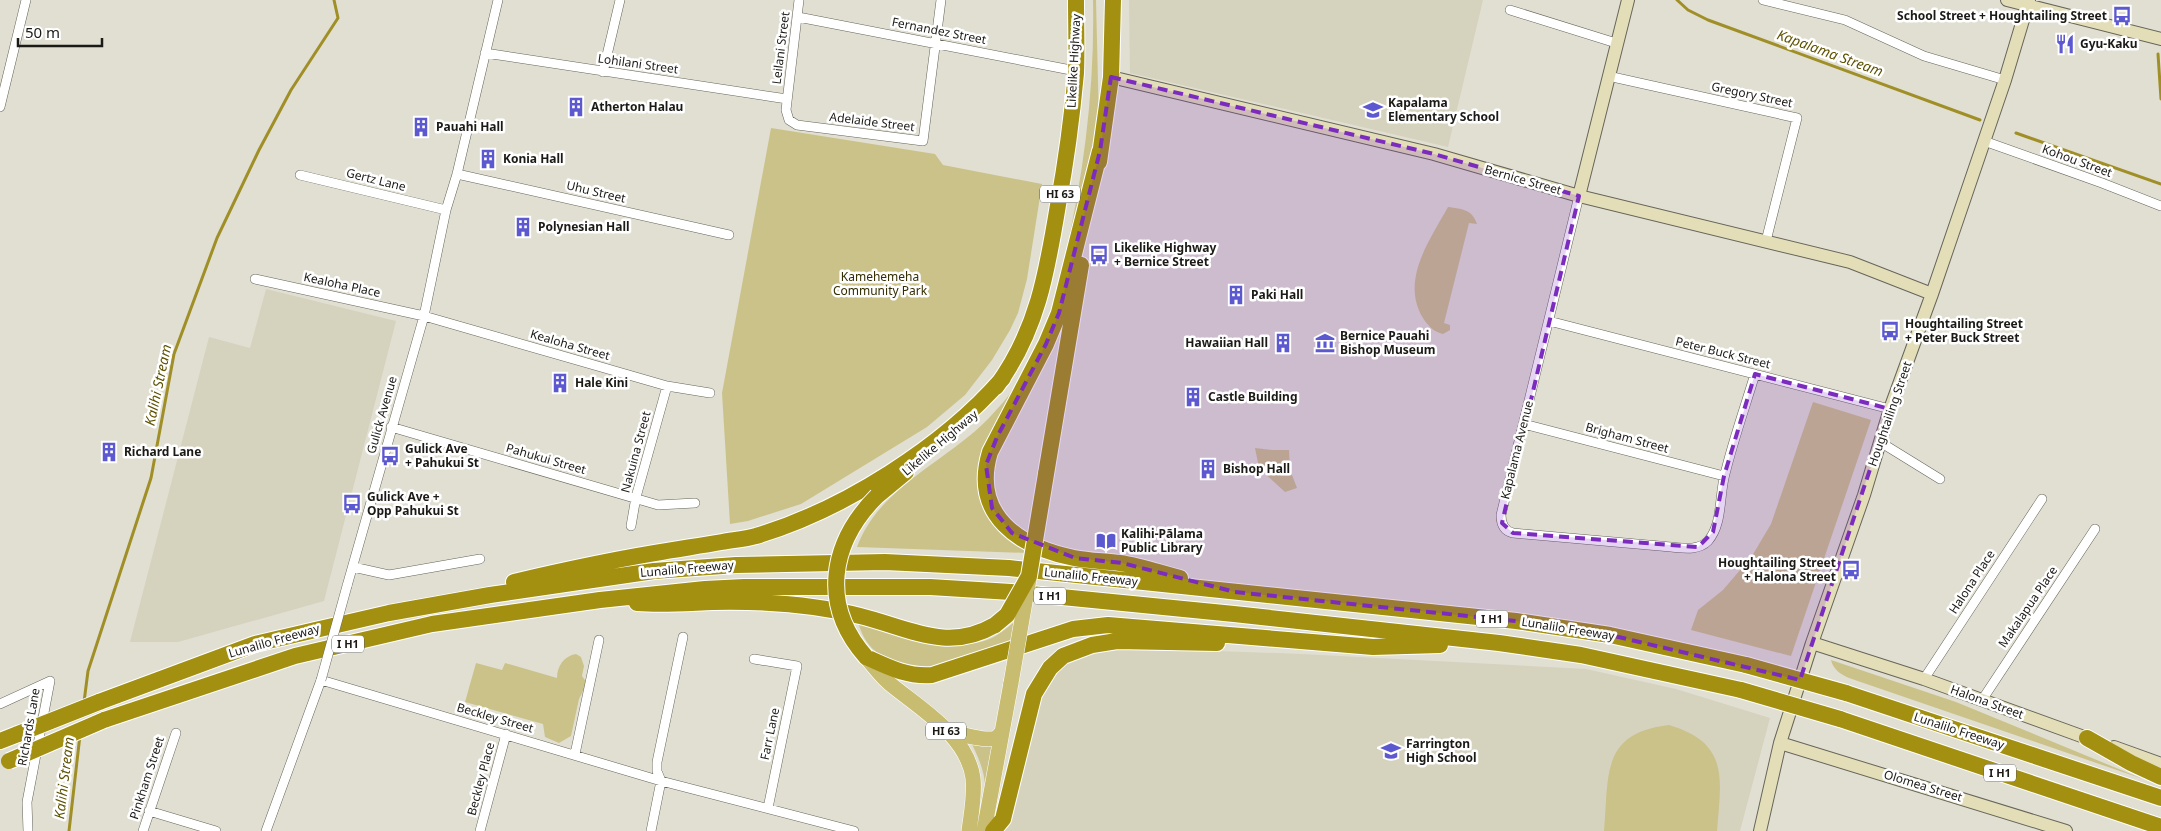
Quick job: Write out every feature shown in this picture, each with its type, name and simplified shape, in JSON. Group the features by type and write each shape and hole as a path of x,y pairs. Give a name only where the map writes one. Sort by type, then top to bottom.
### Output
{"highway":[{"name":"Likelike Highway","path":"866,657 848,634 843,623 837,597 836,571 838,558 853,524 876,496 982,408 1003,378 1030,331 1050,258 1062,187 1076,71 1076,0"},
{"name":"HI 63","path":"1029,576 1111,76 1113,0"},
{"path":"1100,151 1059,313 1046,344 990,452 986,465 987,494 1000,522 1012,533 1036,545 1075,558 1122,563 1235,592"},
{"path":"389,613 595,563 754,537 792,524 849,496 913,456 964,418 983,401 1003,378"},
{"name":"Lunalilo Freeway","path":"0,740 255,644 389,613 490,595 654,571 736,565 885,562 1009,568 1516,621 1610,635 1746,665 1846,693 2161,798"},
{"path":"600,600 668,605 712,602 786,604 859,615 933,637 950,639 966,638 981,634 995,625 1007,615 1029,576"},
{"name":"Lunalilo Freeway","path":"5,763 104,720 295,656 432,624 600,600 734,587 930,587 1011,592 1499,642 1616,661 1740,690 1840,718 2161,827"},
{"path":"866,657 906,674 932,675 1073,629 1108,625 1373,647 1499,642"},
{"path":"993,831 1003,819 1034,694 1050,668 1063,656 1092,645 1117,641 1145,643 1309,642"},
{"path":"2086,738 2161,777"}],"main road":[{"name":"Kapalama Avenue","path":"1579,196 1628,0"},
{"path":"2007,0 2028,3 2161,39"},
{"name":"Houghtailing Street","path":"1760,831 1780,743 1812,643 1864,495 1890,409 1932,294 2005,80 2028,3"},
{"name":"Bernice Street","path":"1111,76 1434,154 1579,196 1850,262 1932,294"},
{"name":"HI 63","path":"984,831 1029,576"},
{"name":"Halona Street","path":"1812,643 1924,679 2161,764"},
{"name":"Likelike Highway","path":"866,657 887,681 944,730 956,742 966,757 973,777 974,797 969,831"},
{"path":"944,730 964,736 991,738 996,738 1002,732"},
{"name":"Olomea Street","path":"1780,743 2066,831"}],"street":[{"path":"0,107 26,0"},
{"name":"Gulick Avenue","path":"266,831 321,680 391,427 424,316 446,210 457,174 498,0"},
{"path":"603,72 620,0"},
{"name":"Leilani Street","path":"787,99 799,0"},
{"name":"Adelaide Street","path":"787,99 788,117 792,123 797,125 923,141 941,0"},
{"path":"1763,0 1845,20 1924,56 2005,80"},
{"path":"1510,10 1616,43"},
{"name":"Fernandez Street","path":"798,17 1076,71"},
{"name":"Lohilani Street","path":"485,53 787,99"},
{"name":"Gregory Street","path":"1608,76 1797,118 1766,241"},
{"name":"Kohou Street","path":"1984,141 2161,206"},
{"name":"Uhu Street","path":"457,174 729,235"},
{"name":"Gertz Lane","path":"300,175 446,210"},
{"name":"Kapalama Avenue","path":"1579,196 1501,515 1503,526 1511,533 1698,548 1705,543 1713,532 1719,512 1724,476 1755,374"},
{"name":"Kealoha Place","path":"254,279 424,316"},
{"name":"Kealoha Street","path":"424,316 668,386 710,393"},
{"name":"Peter Buck Street","path":"1549,321 1890,409"},
{"name":"Nakuina Street","path":"631,526 636,497 668,386"},
{"name":"Brigham Street","path":"1524,424 1724,476"},
{"name":"Pahukui Street","path":"391,427 636,497 658,505 695,503"},
{"path":"1880,442 1940,479"},
{"name":"Halona Place","path":"1924,679 2042,499"},
{"name":"Makalapua Place","path":"1982,700 2096,529"},
{"path":"353,567 388,575 480,559"},
{"path":"651,831 661,781 656,762 683,637"},
{"path":"575,754 599,640"},
{"name":"Farr Lane","path":"754,660 797,666 768,808"},
{"name":"Beckley Street","path":"321,680 661,781 854,831"},
{"name":"Richards Lane","path":"0,704 50,681 27,802 28,831"},
{"name":"Pinkham Street","path":"143,831 176,733"},
{"name":"Beckley Place","path":"480,831 506,734"},
{"path":"149,811 216,831"}],"highlighted area":[{"path":"1111,77 1434,154 1579,196 1502,523 1513,533 1698,547 1713,532 1724,476 1755,374 1890,409 1800,680 1610,635 1516,621 1235,592 1122,563 1075,558 1012,533 992,508 986,465 997,437 1046,344 1059,313 1100,151"}],"shaded area":[{"name":"Kapalama Elementary School","path":"1129,0 1483,0 1448,147 1130,73"},
{"path":"266,289 396,321 324,601 178,642 130,642 209,337 250,348"},
{"name":"Farrington High School","path":"1107,647 1302,654 1586,669 1676,689 1770,718 1740,831 1003,831 1034,702 1062,665"}],"green space":[{"path":"1093,0 1096,0 1099,123 1062,310 995,443 990,496 1024,542 1028,553 857,547 867,526 897,491 953,449 988,419 1026,371 1044,339 1051,317 1067,246 1080,177 1092,71"},
{"name":"Kamehemeha Community Park","path":"771,128 935,154 943,165 1042,184 1027,279 1018,313 992,360 965,395 927,427 801,504 748,521 730,524 722,393"},
{"path":"1448,207 1462,209 1469,213 1477,224 1469,223 1444,323 1450,325 1450,330 1443,334 1427,324 1423,318 1417,304 1415,289 1420,261"},
{"path":"1813,402 1871,420 1791,656 1691,630 1698,610 1723,590 1752,556 1771,524"},
{"path":"1255,448 1289,450 1290,470 1297,488 1285,492 1259,468"},
{"path":"1017,620 1013,642 953,664 928,669 909,667 876,652 867,642 858,622 922,638 972,643 993,637"},
{"path":"576,654 581,657 584,666 582,676 587,683 579,699 571,736 559,743 545,737 543,724 465,702 476,663 502,670 505,663 557,678 558,669 562,662"},
{"path":"1831,660 1956,702 2143,779 1849,678 1837,671"},
{"path":"1669,725 1689,733 1703,742 1712,753 1720,779 1717,831 1604,831 1609,775 1612,760 1619,748 1630,737 1647,730"},
{"path":"971,742 1002,743 985,788 979,759"}],"waterway":[{"name":"Kalihi Stream","path":"84,702 88,671 151,478 174,354 217,238 259,150 291,90 338,18 334,0"},
{"name":"Kapalama Stream","path":"1677,0 1688,10 1708,20 1980,120"},
{"path":"2158,54 2161,99"},
{"name":"Kapalama Stream","path":"2016,133 2161,184"},
{"name":"Kalihi Stream","path":"69,831 80,735"}],"place":[{"name":"School Street + Houghtailing Street","path":"2122,16"},
{"name":"Gyu-Kaku","path":"2065,44"},
{"name":"Atherton Halau","path":"576,107"},
{"name":"Kapalama Elementary School","path":"1373,110"},
{"name":"Pauahi Hall","path":"421,127"},
{"name":"Konia Hall","path":"488,159"},
{"name":"Polynesian Hall","path":"523,227"},
{"name":"Likelike Highway + Bernice Street","path":"1099,255"},
{"name":"Paki Hall","path":"1236,295"},
{"name":"Houghtailing Street + Peter Buck Street","path":"1890,331"},
{"name":"Hawaiian Hall","path":"1283,343"},
{"name":"Bernice Pauahi Bishop Museum","path":"1325,343"},
{"name":"Hale Kini","path":"560,383"},
{"name":"Castle Building","path":"1193,397"},
{"name":"Richard Lane","path":"109,452"},
{"name":"Gulick Ave + Pahukui St","path":"390,456"},
{"name":"Bishop Hall","path":"1208,469"},
{"name":"Gulick Ave + Opp Pahukui St","path":"352,504"},
{"name":"Kalihi-Pālama Public Library","path":"1106,541"},
{"name":"Houghtailing Street + Halona Street","path":"1851,570"},
{"name":"Farrington High School","path":"1391,751"}]}
